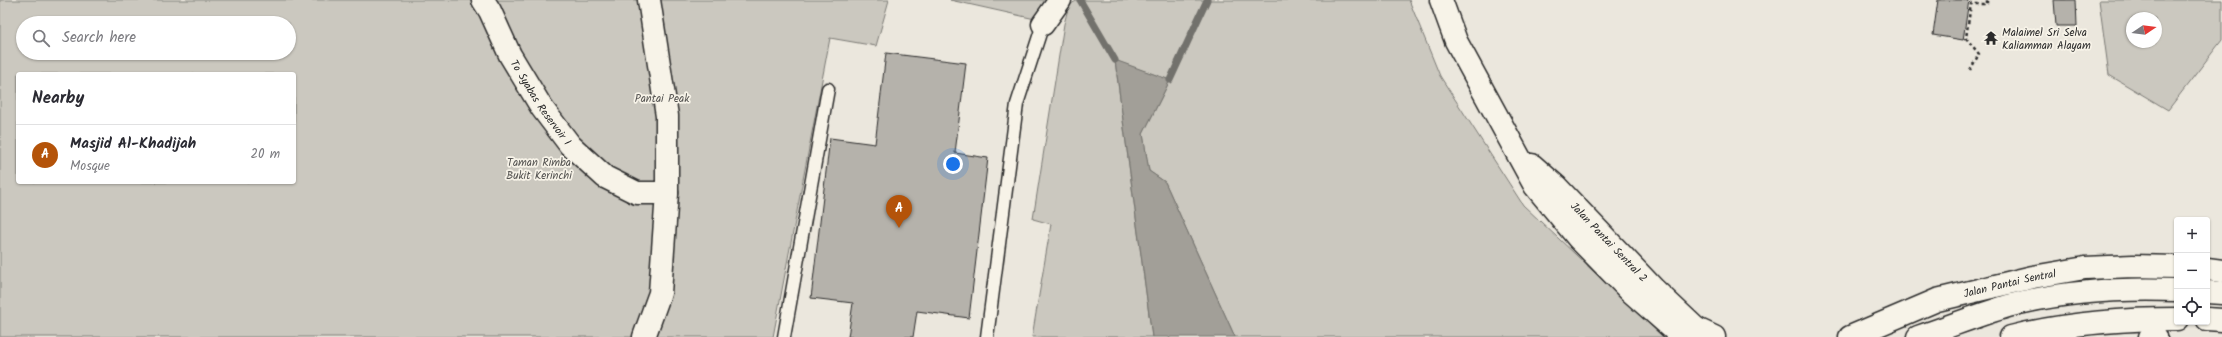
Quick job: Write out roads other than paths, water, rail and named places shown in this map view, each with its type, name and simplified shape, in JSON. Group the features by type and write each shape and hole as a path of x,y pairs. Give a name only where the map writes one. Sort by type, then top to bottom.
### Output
{"main road":[{"name":"To Syabas Reservoir 1","path":"482,0 490,11 510,55 542,108 570,145 605,177 637,193 667,193"},
{"path":"644,337 660,292 667,193 667,116 649,0"},
{"path":"1043,24 1060,0"},
{"name":"Jalan Pantai Sentral 2","path":"1441,0 1456,41 1514,148 1557,187 1700,335"},
{"name":"Jalan Pantai Sentral","path":"1850,337 1937,300 2032,277 2085,268 2133,266 2174,267"},
{"path":"2210,269 2222,271"},
{"path":"1918,337 2009,306 2051,298 2096,292 2174,290"},
{"path":"2210,292 2222,293"},
{"path":"2011,337 2075,324 2118,319 2174,318"},
{"path":"2210,319 2222,320"},
{"path":"2150,337 2156,337"}],"lane":[{"path":"986,337 1017,104 1043,24"},
{"path":"784,337 828,88"}],"waterway":[{"path":"1080,0 1115,60"},
{"path":"1170,80 1207,0"}],"place":[{"name":"Malaimel Sri Selva Kaliamman Alayam","path":"1991,38"},
{"name":"Masjid Al-Khadijah","path":"899,228"}],"park label":[{"name":"Pantai Peak","path":"662,98"},
{"name":"Taman Rimba Bukit Kerinchi","path":"539,168"}]}
